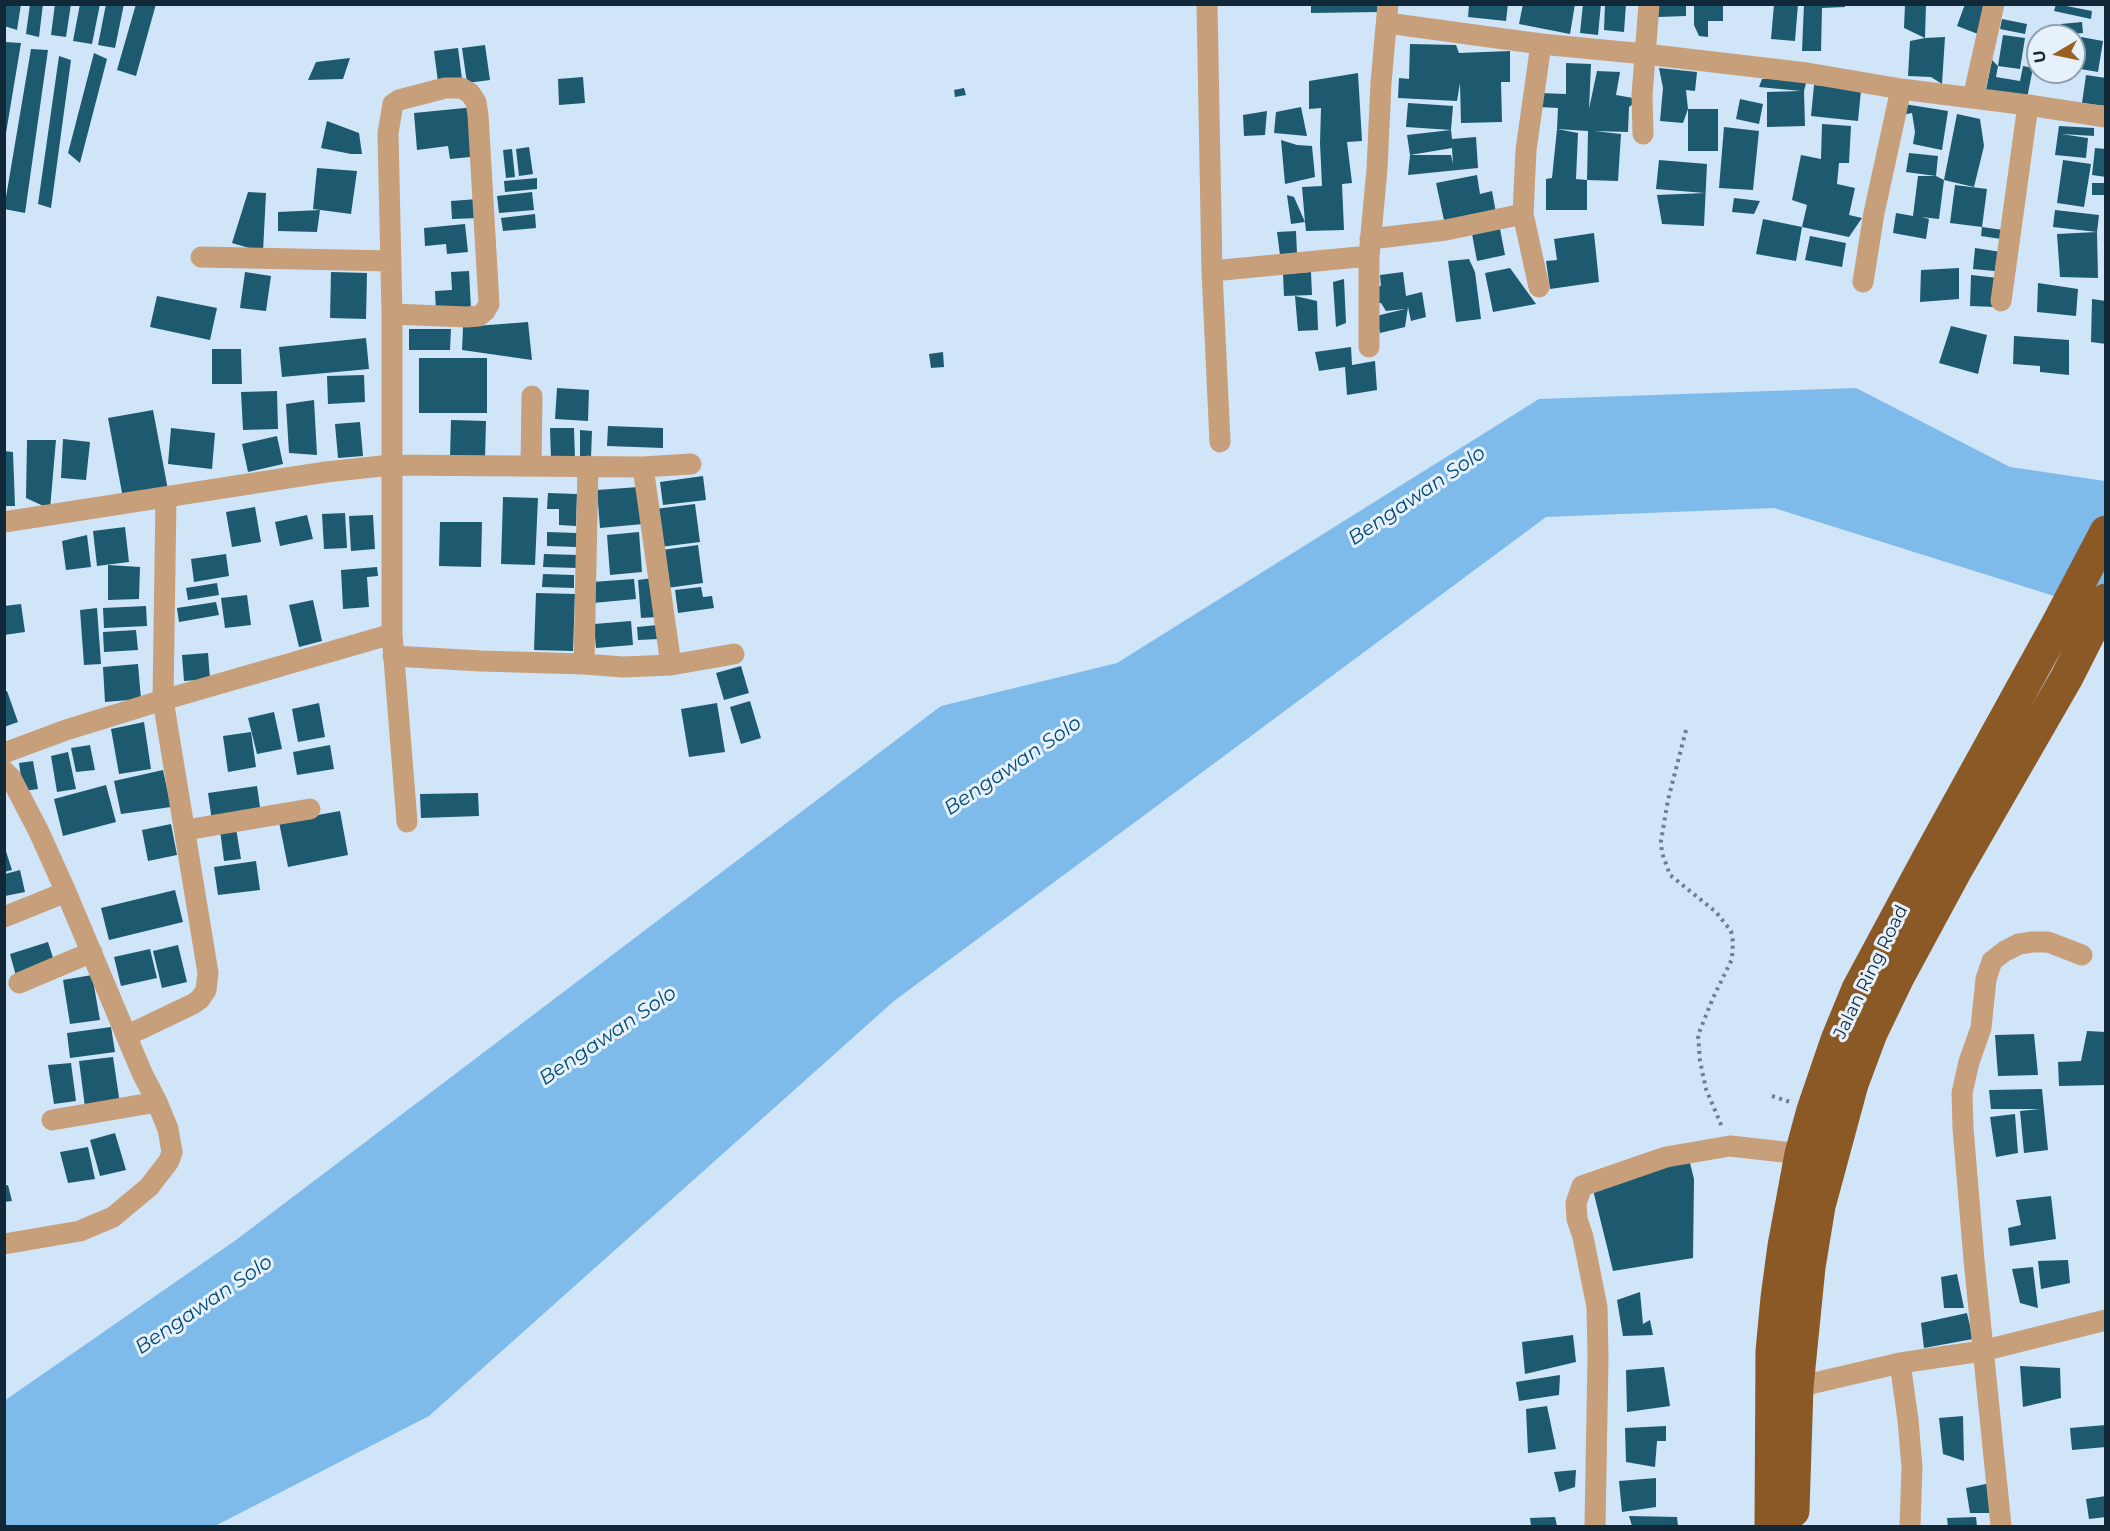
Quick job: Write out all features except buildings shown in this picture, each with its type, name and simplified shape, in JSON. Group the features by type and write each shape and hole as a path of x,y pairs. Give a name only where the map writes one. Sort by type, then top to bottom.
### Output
{"highway":[{"name":"Jalan Ring Road","path":"1793,1527 1797,1387 1806,1290 1819,1206 1852,1084 1870,1034 1897,979 1943,863 2050,637 2106,532"},
{"name":"Jalan Ring Road","path":"1771,1527 1772,1351 1784,1246 1801,1154 1813,1110 1837,1040 1858,989 2067,677 2106,600"}],"street":[{"path":"1207,4 1212,271 1220,442"},
{"path":"1643,134 1642,95 1649,4"},
{"path":"1973,98 1994,4"},
{"path":"1368,347 1370,248 1377,169 1380,83 1387,14 1540,44 1808,73 1901,89 2106,117"},
{"path":"1539,287 1523,214 1526,150 1540,44"},
{"path":"392,314 479,316 489,304 478,115 476,102 470,93 461,88 445,88 408,96 393,104 388,133 392,314 392,634 407,822"},
{"path":"1863,282 1874,213 1901,89"},
{"path":"2001,301 2028,105"},
{"path":"1212,271 1370,248 1523,214"},
{"path":"201,257 391,261"},
{"path":"531,466 532,396"},
{"path":"4,522 391,465 643,467 691,464"},
{"path":"584,664 588,466"},
{"path":"643,467 671,666"},
{"path":"128,1035 200,999 206,990 208,973 163,700 166,497"},
{"path":"4,753 66,730 163,700 392,634"},
{"path":"393,656 623,667 671,666 734,654"},
{"path":"4,771 11,778 39,832 66,892 128,1035 142,1073 158,1102 170,1135 172,1152 169,1161 149,1187 113,1217 96,1226 60,1236 4,1244"},
{"path":"186,830 310,809"},
{"path":"4,917 66,892"},
{"path":"2001,1527 1982,1351 1962,1093 1969,1062 1981,1028 1986,979 1992,961 2019,944 2032,942 2048,942 2082,955"},
{"path":"19,983 92,952"},
{"path":"52,1119 158,1102"},
{"path":"1595,1527 1597,1307 1583,1237 1576,1219 1576,1203 1582,1186 1666,1157 1730,1146 1801,1154"},
{"path":"1797,1387 1900,1363 1982,1351 2106,1320"},
{"path":"1900,1363 1912,1467 1910,1527"}],"path":[{"path":"1686,730 1668,800 1661,842 1662,853 1670,875 1716,912 1731,931 1732,959 1698,1035 1700,1061 1706,1089 1730,1146"}],"water":[{"name":"Bengawan Solo","path":"1856,388 2010,467 2105,481 2105,612 1774,508 1546,517 894,1001 429,1416 215,1526 5,1526 4,1401 236,1240 941,706 1117,663 1539,399"}]}
